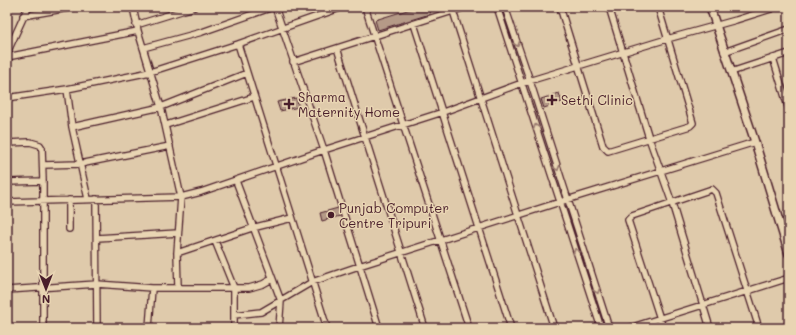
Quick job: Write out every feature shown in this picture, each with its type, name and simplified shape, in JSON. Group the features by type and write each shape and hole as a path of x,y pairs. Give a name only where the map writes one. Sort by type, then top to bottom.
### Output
{"street":[{"path":"7,53 28,7"},
{"path":"23,16 74,7"},
{"path":"133,7 136,25 166,124 181,197 177,253 178,287"},
{"path":"136,25 194,7"},
{"path":"143,48 202,32 274,7 324,150 379,328"},
{"path":"7,98 67,89 150,72 238,44 282,28 324,10 343,7"},
{"path":"365,7 469,328"},
{"path":"293,62 466,7"},
{"path":"497,7 601,328"},
{"path":"505,7 609,328"},
{"path":"560,7 605,150 611,151 690,126 693,123 658,7"},
{"path":"609,7 649,138 672,203 710,328"},
{"path":"710,7 755,142 789,254"},
{"path":"7,202 181,197 277,168 324,150 443,112 530,81 771,9"},
{"path":"453,11 554,328"},
{"path":"414,24 511,328"},
{"path":"724,52 789,29"},
{"path":"7,57 138,32"},
{"path":"238,44 327,328"},
{"path":"336,48 366,137 401,253 426,328"},
{"path":"731,72 789,53"},
{"path":"773,58 789,110"},
{"path":"72,127 161,107 247,73"},
{"path":"67,89 72,127 88,199"},
{"path":"166,124 254,97"},
{"path":"7,143 30,142 40,145 44,181 44,328"},
{"path":"234,315 257,313 281,301 312,282 359,266 661,170 755,142"},
{"path":"43,165 80,164 170,146"},
{"path":"7,182 44,181"},
{"path":"236,181 252,228 281,301 279,328"},
{"path":"663,328 628,220 632,216 708,190 714,190 759,328"},
{"path":"96,199 97,328"},
{"path":"69,200 70,230"},
{"path":"177,253 252,228 292,218"},
{"path":"97,238 178,233"},
{"path":"216,241 234,288 234,328"},
{"path":"629,328 789,278"},
{"path":"7,290 43,289 97,284 152,288 234,288 256,286 272,279"},
{"path":"149,328 152,288"}],"building":[{"path":"417,7 428,7 430,14 378,30 375,20"},
{"path":"559,93 562,102 544,108 541,99"},
{"path":"296,98 299,107 280,111 277,102"},
{"name":"Punjab Computer Centre Tripuri","path":"338,208 340,216 322,221 320,213"}],"place":[{"name":"Sethi Clinic","path":"552,100"},
{"name":"Sharma Maternity Home","path":"289,104"},
{"name":"Punjab Computer Centre Tripuri","path":"331,215"}]}
